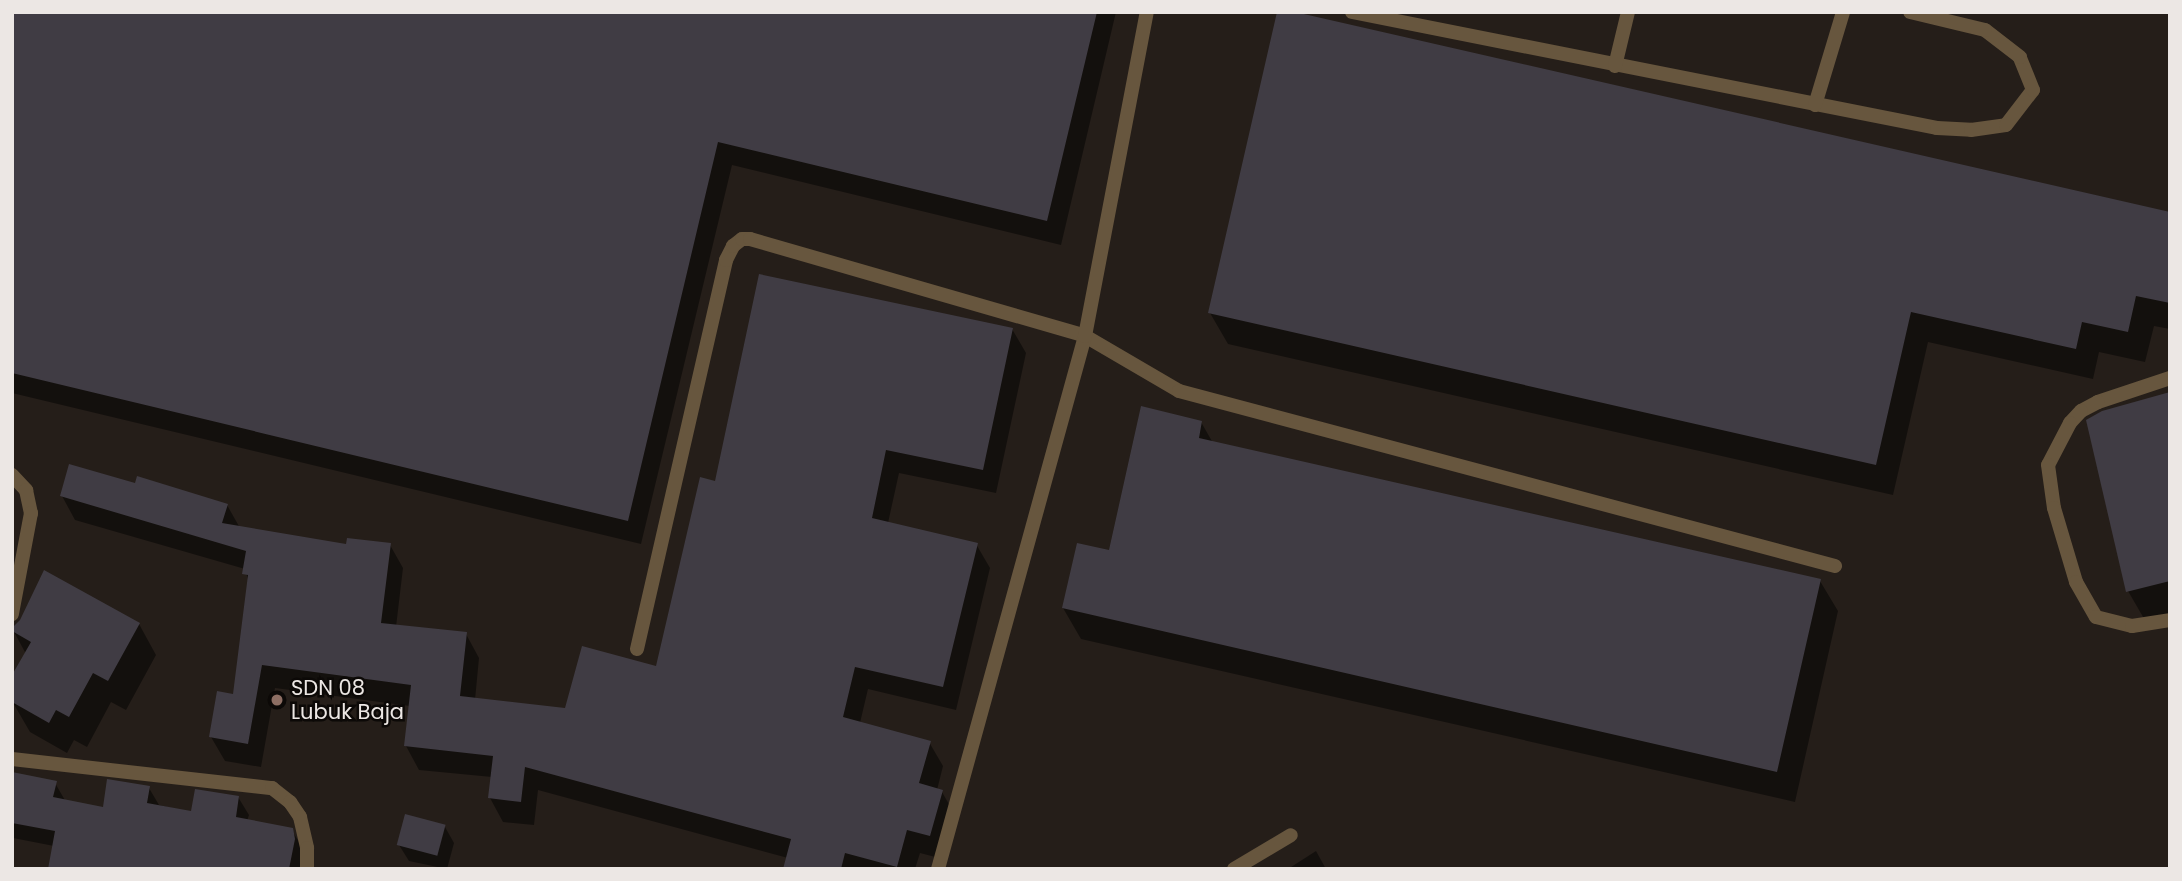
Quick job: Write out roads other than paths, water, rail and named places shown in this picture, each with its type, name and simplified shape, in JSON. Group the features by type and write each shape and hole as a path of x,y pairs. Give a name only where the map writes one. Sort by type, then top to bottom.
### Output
{"lane":[{"path":"938,869 1085,336 1147,12"},
{"path":"1352,12 1420,20 1615,65 1937,128 1971,130 2006,125 2033,90 2020,57 1985,30 1910,12"},
{"path":"1615,65 1628,12"},
{"path":"1815,105 1843,12"},
{"path":"636,649 726,260 733,246 742,239 760,240 1085,336 1179,391 1835,566"},
{"path":"2170,378 2098,402 2081,411 2070,423 2048,465 2054,508 2076,582 2096,617 2132,626 2170,620"},
{"path":"12,475 26,490 31,513 12,614"},
{"path":"12,759 272,788 290,802 300,817 307,848 307,869"},
{"path":"1234,869 1291,835"}],"place":[{"name":"SDN 08 Lubuk Baja","path":"277,700"}]}
